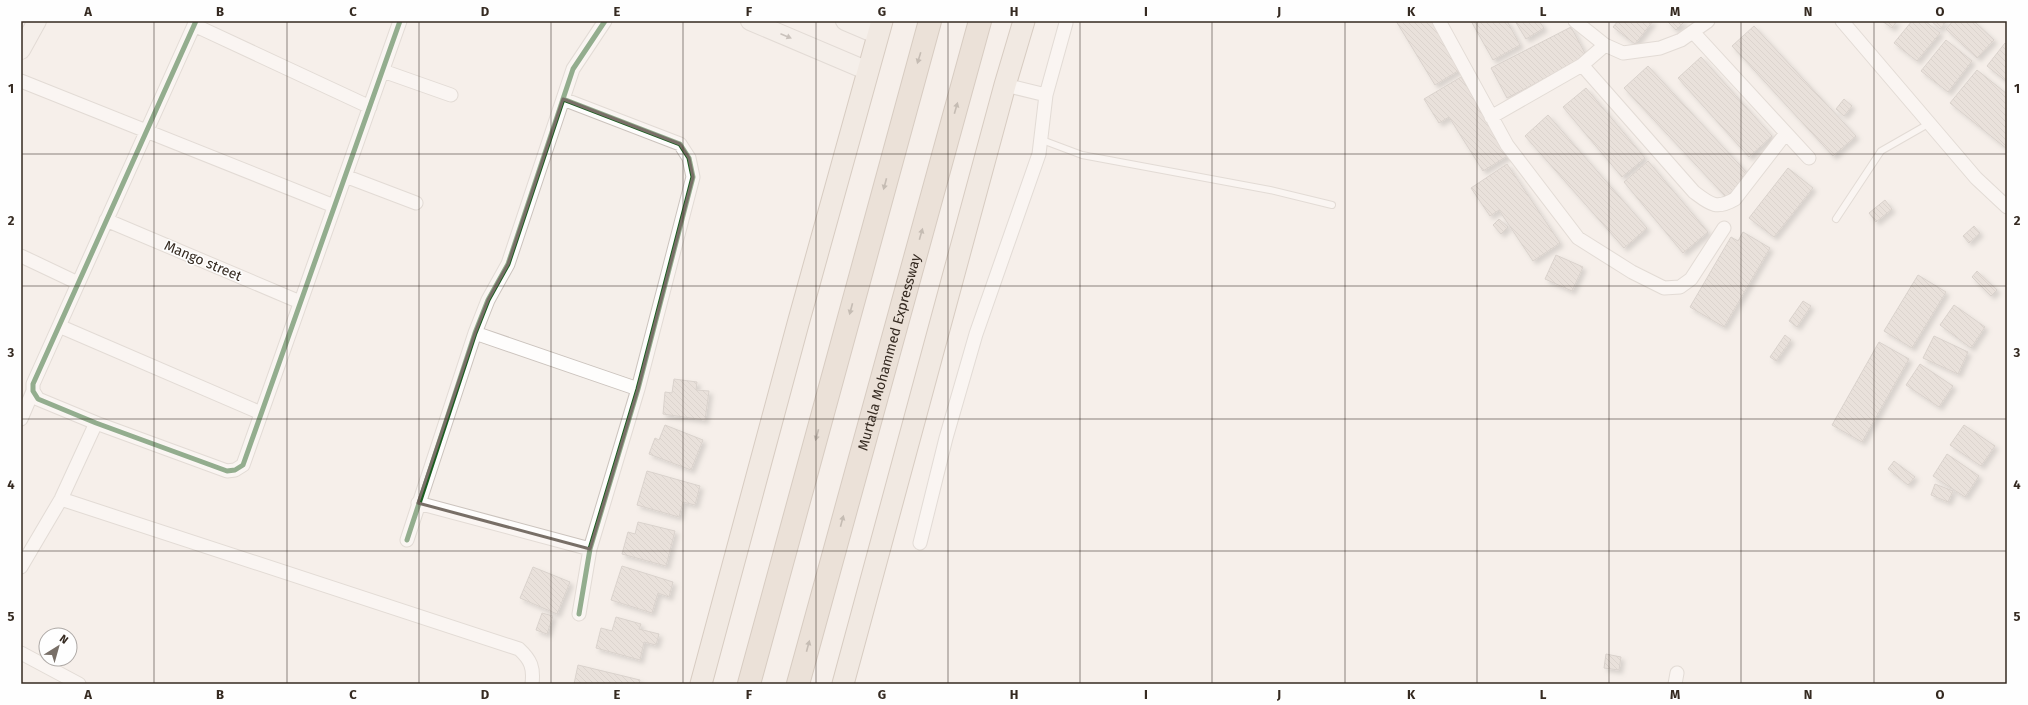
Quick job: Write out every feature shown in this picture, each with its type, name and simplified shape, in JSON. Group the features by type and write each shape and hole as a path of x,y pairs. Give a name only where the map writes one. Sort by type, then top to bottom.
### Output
{"highway":[{"path":"749,684 930,21"},
{"name":"Murtala Mohammed Expressway","path":"798,684 980,21"}],"main road":[{"path":"21,50 37,21"},
{"path":"750,21 868,71"},
{"path":"701,684 790,351 880,28 845,21"},
{"path":"843,684 1005,85 1024,21"}],"street":[{"path":"21,386 33,392 38,399 96,423 226,471 235,470 243,465 400,21"},
{"path":"407,540 475,333 488,300 508,264 573,69 605,21"},
{"path":"1439,21 1507,145 1578,238 1632,272 1664,288 1680,288 1691,279 1724,228"},
{"path":"1575,21 1605,45 1623,53 1660,48 1681,40 1708,21"},
{"path":"1842,21 1976,178 2006,202"},
{"path":"21,419 33,392 32,384 195,23 370,107"},
{"path":"920,543 946,438 976,334 1031,178 1042,140 1046,95 1066,23"},
{"path":"1693,32 1809,158"},
{"path":"1491,117 1582,65 1605,45"},
{"path":"1582,65 1694,192 1711,204 1725,205 1736,199 1786,132"},
{"path":"383,70 451,95"},
{"path":"21,81 334,206"},
{"path":"1005,85 1046,95"},
{"path":"563,99 680,144 690,164 694,177 638,390 590,549 579,614"},
{"path":"345,176 416,203"},
{"name":"Mango street","path":"106,220 300,302"},
{"path":"21,256 78,283"},
{"path":"59,326 261,413"},
{"path":"475,333 638,390"},
{"path":"21,567 61,499 96,423"},
{"path":"61,499 519,649 528,657 534,670 532,684"},
{"path":"418,503 590,549"},
{"path":"21,653 79,684"}],"lane":[{"path":"1836,219 1881,151 1930,123"},
{"path":"1042,140 1082,155 1270,190 1332,205"}],"highlighted area":[{"path":"563,99 680,144 689,158 693,177 638,389 590,549 418,503 475,333 488,300 508,264"}],"building":[{"path":"1396,21 1432,21 1461,69 1435,85"},
{"path":"1471,21 1507,21 1520,45 1493,60"},
{"path":"1515,21 1539,21 1544,28 1526,39"},
{"path":"1618,21 1653,21 1635,44 1613,27"},
{"path":"1667,21 1685,21 1676,30"},
{"path":"1882,21 1897,21 1892,28"},
{"path":"1912,21 1925,21 1940,33 1917,61 1894,43"},
{"path":"1931,21 1947,21 1940,29"},
{"path":"1953,21 1974,21 1994,40 1977,58 1946,29"},
{"path":"1754,26 1856,136 1833,156 1732,46"},
{"path":"1571,27 1587,57 1507,98 1491,68"},
{"path":"1946,40 1972,61 1948,92 1921,71"},
{"path":"2005,43 2007,45 2007,82 1987,66"},
{"path":"1701,57 1772,136 1749,157 1678,78"},
{"path":"1648,66 1750,176 1726,197 1624,88"},
{"path":"1977,70 2007,94 2007,149 1950,103"},
{"path":"1461,77 1509,155 1483,171 1449,117 1439,123 1424,99"},
{"path":"1586,88 1645,158 1622,177 1563,107"},
{"path":"1844,99 1852,106 1844,116 1836,109"},
{"path":"1548,115 1647,228 1624,248 1525,136"},
{"path":"1648,161 1708,232 1683,253 1624,182"},
{"path":"1507,164 1560,243 1533,261 1499,210 1490,216 1471,188"},
{"path":"1788,168 1813,188 1774,237 1749,218"},
{"path":"1885,200 1892,209 1876,222 1869,213"},
{"path":"1499,219 1508,227 1501,234 1493,225"},
{"path":"1974,226 1980,233 1969,243 1963,236"},
{"path":"1743,232 1770,248 1724,327 1690,307 1731,237 1738,241"},
{"path":"1556,255 1583,267 1572,291 1545,279"},
{"path":"1977,271 1997,290 1991,296 1972,277"},
{"path":"1918,275 1946,292 1912,348 1884,331"},
{"path":"1803,301 1811,306 1797,327 1789,321"},
{"path":"1954,305 1985,327 1971,348 1940,325"},
{"path":"1785,335 1791,340 1776,361 1770,357"},
{"path":"1934,336 1968,352 1958,374 1923,358"},
{"path":"1879,342 1909,359 1862,442 1832,425"},
{"path":"1920,364 1953,386 1939,407 1906,385"},
{"path":"674,379 697,382 696,390 709,391 705,420 663,414 665,392 672,393"},
{"path":"665,425 703,440 691,470 649,454 655,438 659,440"},
{"path":"1964,425 1995,446 1981,466 1950,445"},
{"path":"1947,454 1979,476 1965,497 1933,476"},
{"path":"1894,461 1915,477 1908,485 1888,469"},
{"path":"647,471 700,486 695,505 683,502 679,517 637,505"},
{"path":"1935,484 1953,491 1948,502 1931,495"},
{"path":"638,522 675,531 666,566 622,554 628,532 635,534"},
{"path":"622,566 673,582 669,597 658,593 652,613 611,600"},
{"path":"533,567 570,582 557,614 520,598"},
{"path":"542,613 553,616 547,634 536,630"},
{"path":"616,617 641,624 639,629 659,634 656,645 644,642 640,660 596,648 601,628 612,631"},
{"path":"1606,654 1621,657 1619,670 1604,668"},
{"path":"578,665 640,680 639,684 574,684"}],"cycle path":[{"path":"196,21 33,384 33,391 38,399 96,423 227,471 235,470 243,465 400,21"},
{"path":"407,540 475,333 488,300 508,264 573,69 605,21"},
{"path":"563,99 680,144 689,158 693,177 638,389 590,549 579,614"}]}
